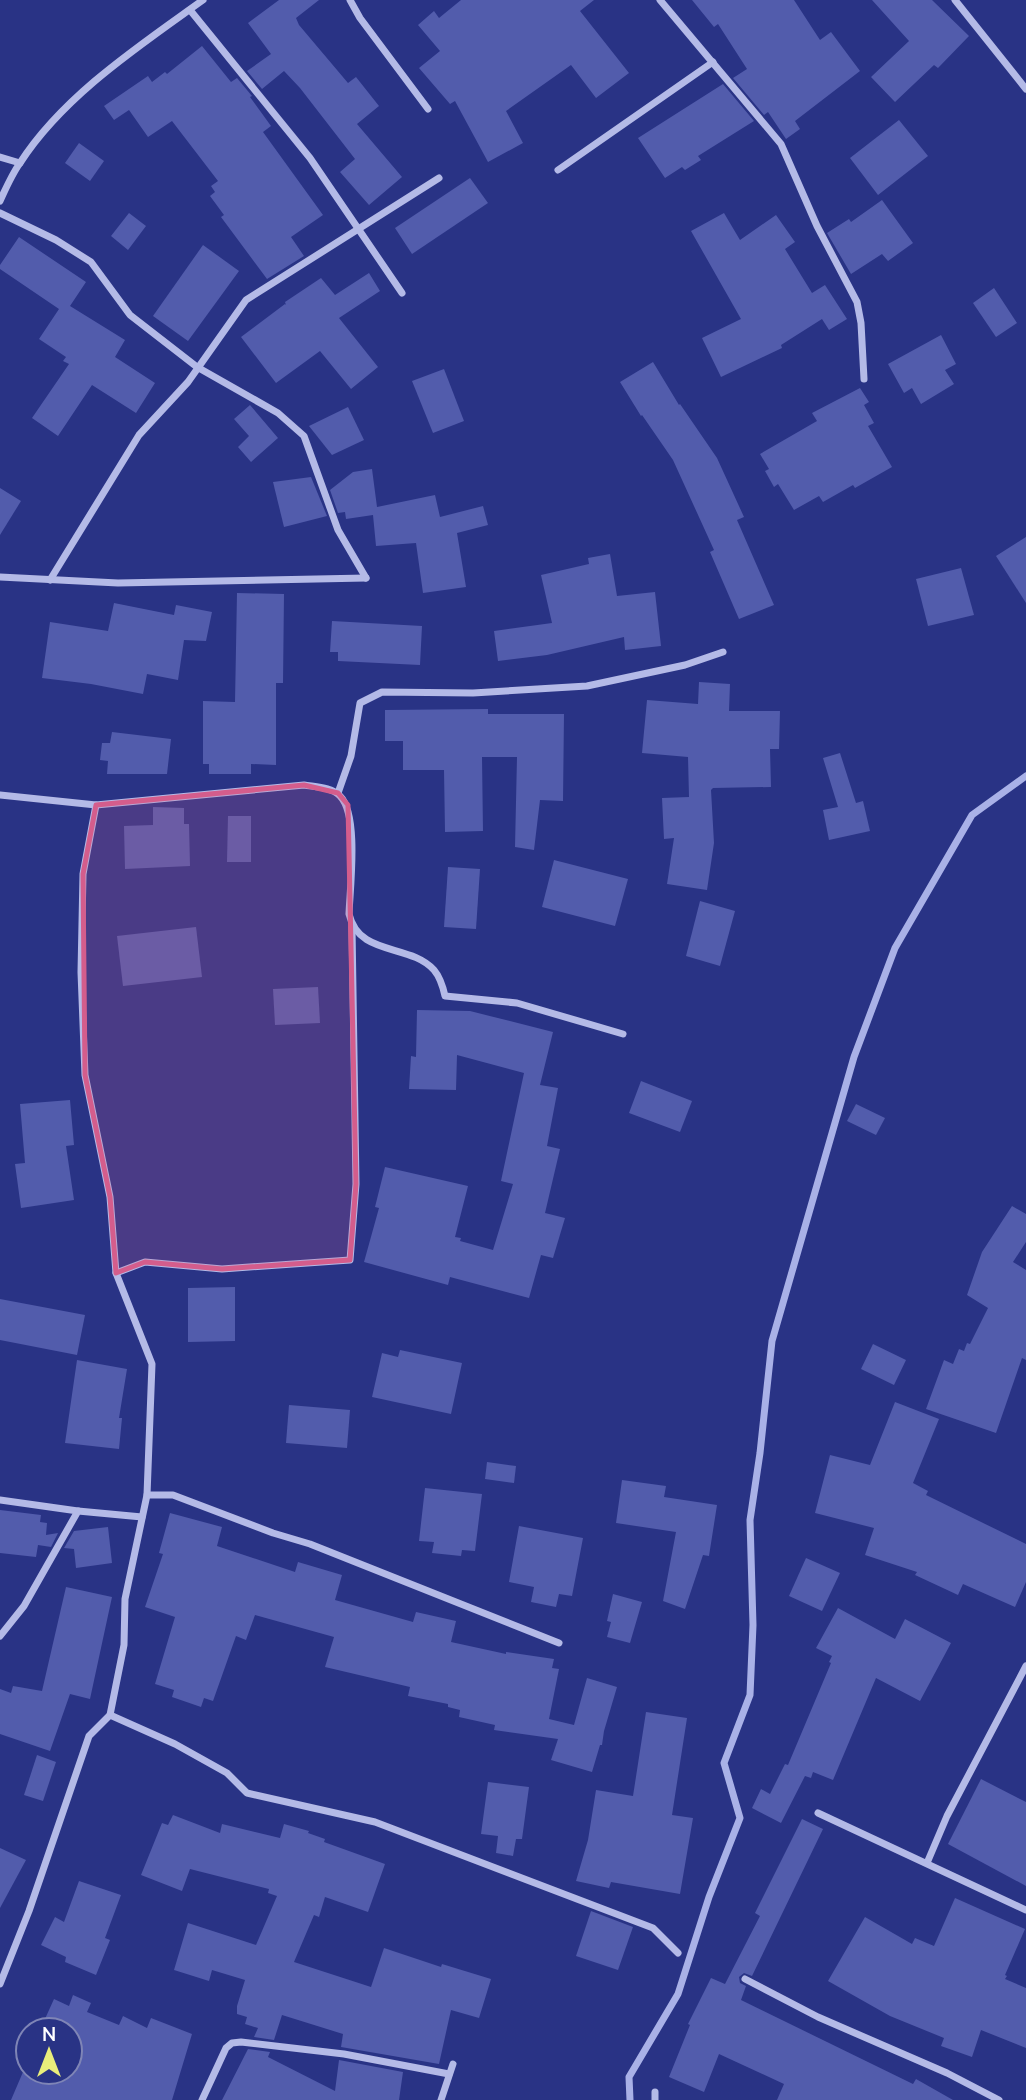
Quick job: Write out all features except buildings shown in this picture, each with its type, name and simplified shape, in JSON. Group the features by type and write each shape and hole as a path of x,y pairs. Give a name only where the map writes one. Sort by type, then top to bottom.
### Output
{"street":[{"path":"0,201 20,163 52,122 86,89 203,0"},
{"path":"350,0 360,18 428,110"},
{"path":"660,0 788,155 817,226 857,302 864,379"},
{"path":"955,0 1026,89"},
{"path":"190,10 310,158 402,293"},
{"path":"558,170 713,62"},
{"path":"0,157 20,163"},
{"path":"50,580 139,435 188,382 246,300 439,178"},
{"path":"0,214 56,240 91,262 130,315 197,367 278,413 304,436 338,530 366,578 118,583 0,577"},
{"path":"338,793 351,756 360,703 382,692 473,693 587,686 685,665 723,652"},
{"path":"0,795 96,806 304,785 338,793 348,806 352,821 349,915 352,927 356,1184 350,1260 222,1269 145,1262 116,1273"},
{"path":"0,1984 29,1911 89,1736 110,1715 124,1645 125,1599 147,1495 152,1364 116,1273 110,1197 85,1075 81,972 83,874 96,806"},
{"path":"352,927 363,938 422,961 434,970 445,996 517,1003 623,1034"},
{"path":"147,1495 173,1495 273,1533 310,1544 559,1643"},
{"path":"0,1500 142,1517"},
{"path":"0,1636 24,1606 78,1511"},
{"path":"927,1863 947,1816 1026,1666"},
{"path":"110,1715 174,1744 227,1773 247,1793 375,1822 653,1928 678,1953"},
{"path":"818,1813 1026,1910"},
{"path":"745,1979 818,2017 947,2073 999,2100"},
{"path":"202,2100 226,2048 232,2043 241,2042 344,2054 449,2074"},
{"path":"441,2100 453,2064"}],"highlighted area":[{"path":"304,785 338,793 348,805 356,1184 350,1260 222,1269 145,1262 116,1273 110,1197 85,1075 83,874 96,805"}],"waterway":[{"path":"630,2100 629,2077 678,1994 709,1897 740,1818 724,1763 750,1695 753,1625 750,1520 772,1341 854,1057 895,948 972,815 1026,776"}]}
